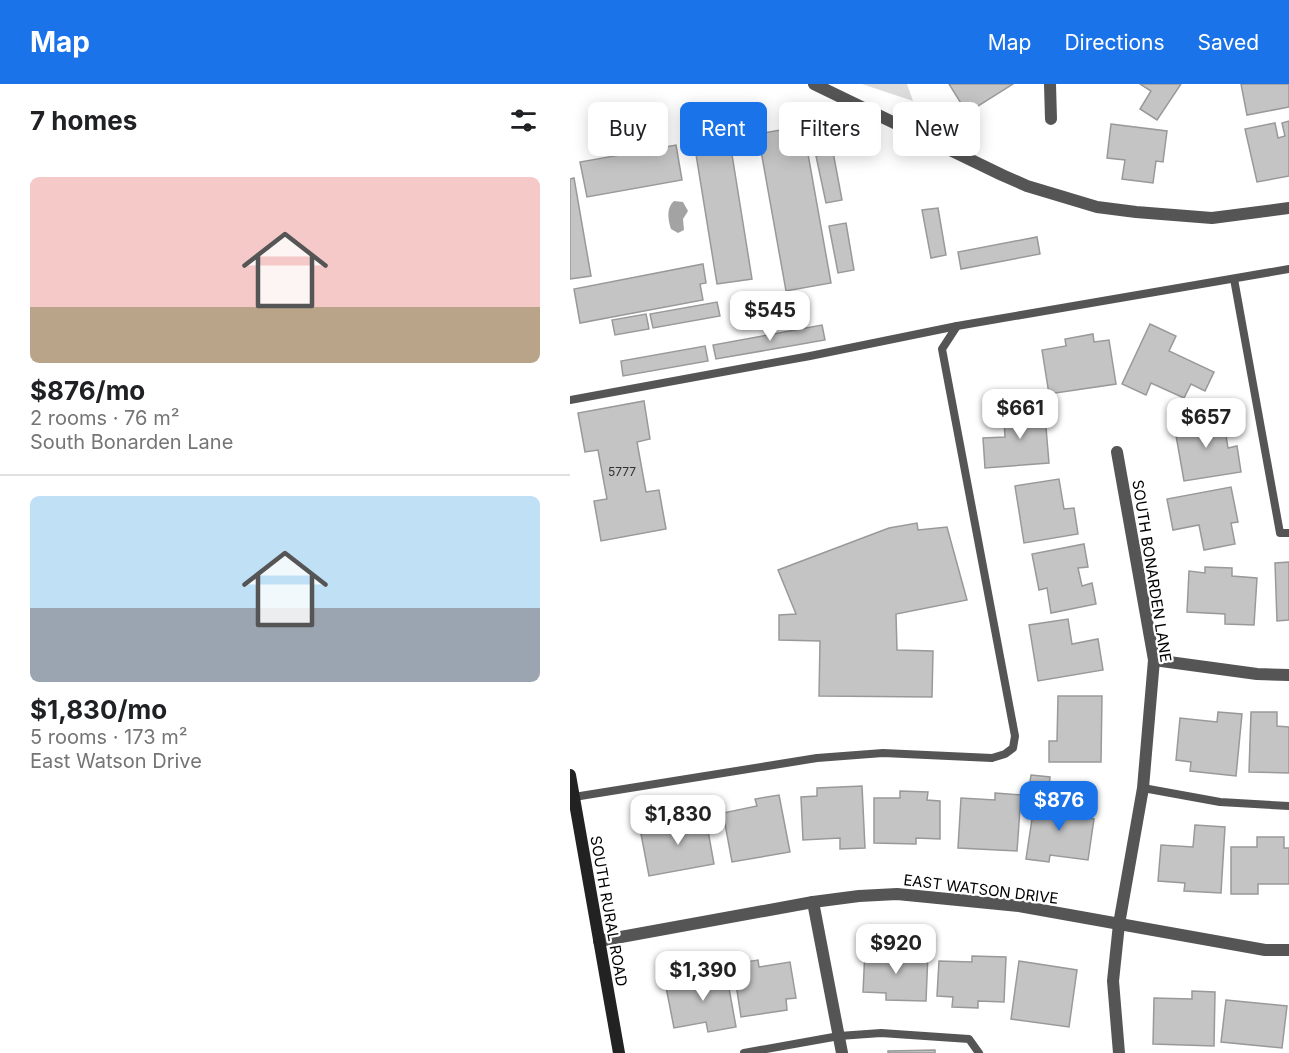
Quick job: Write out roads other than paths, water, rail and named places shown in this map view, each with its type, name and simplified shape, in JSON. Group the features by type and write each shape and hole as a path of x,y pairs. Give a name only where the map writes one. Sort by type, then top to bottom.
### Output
{"main road":[{"name":"SOUTH RURAL ROAD","path":"570,775 574,797 575,836 599,941 620,1053"}],"street":[{"path":"814,84 1027,186 1097,207 1212,218 1289,207"},
{"path":"1050,84 1051,119"},
{"name":"SOUTH BONARDEN LANE","path":"1117,452 1154,660 1143,788 1119,924 1113,981 1119,1053"},
{"path":"1154,660 1257,674 1289,675"},
{"name":"EAST WATSON DRIVE","path":"599,941 813,902 897,894 1019,906 1265,950 1289,951"},
{"path":"813,902 842,1053"}],"lane":[{"path":"570,400 810,356 957,326 1289,269"},
{"path":"1234,279 1280,533 1289,532"},
{"path":"574,797 817,758 883,753 992,758 1005,754 1013,748 1015,735 942,349 957,326"},
{"path":"1143,788 1220,802 1289,806"},
{"path":"744,1053 838,1036 881,1033 969,1040 979,1053"}]}
